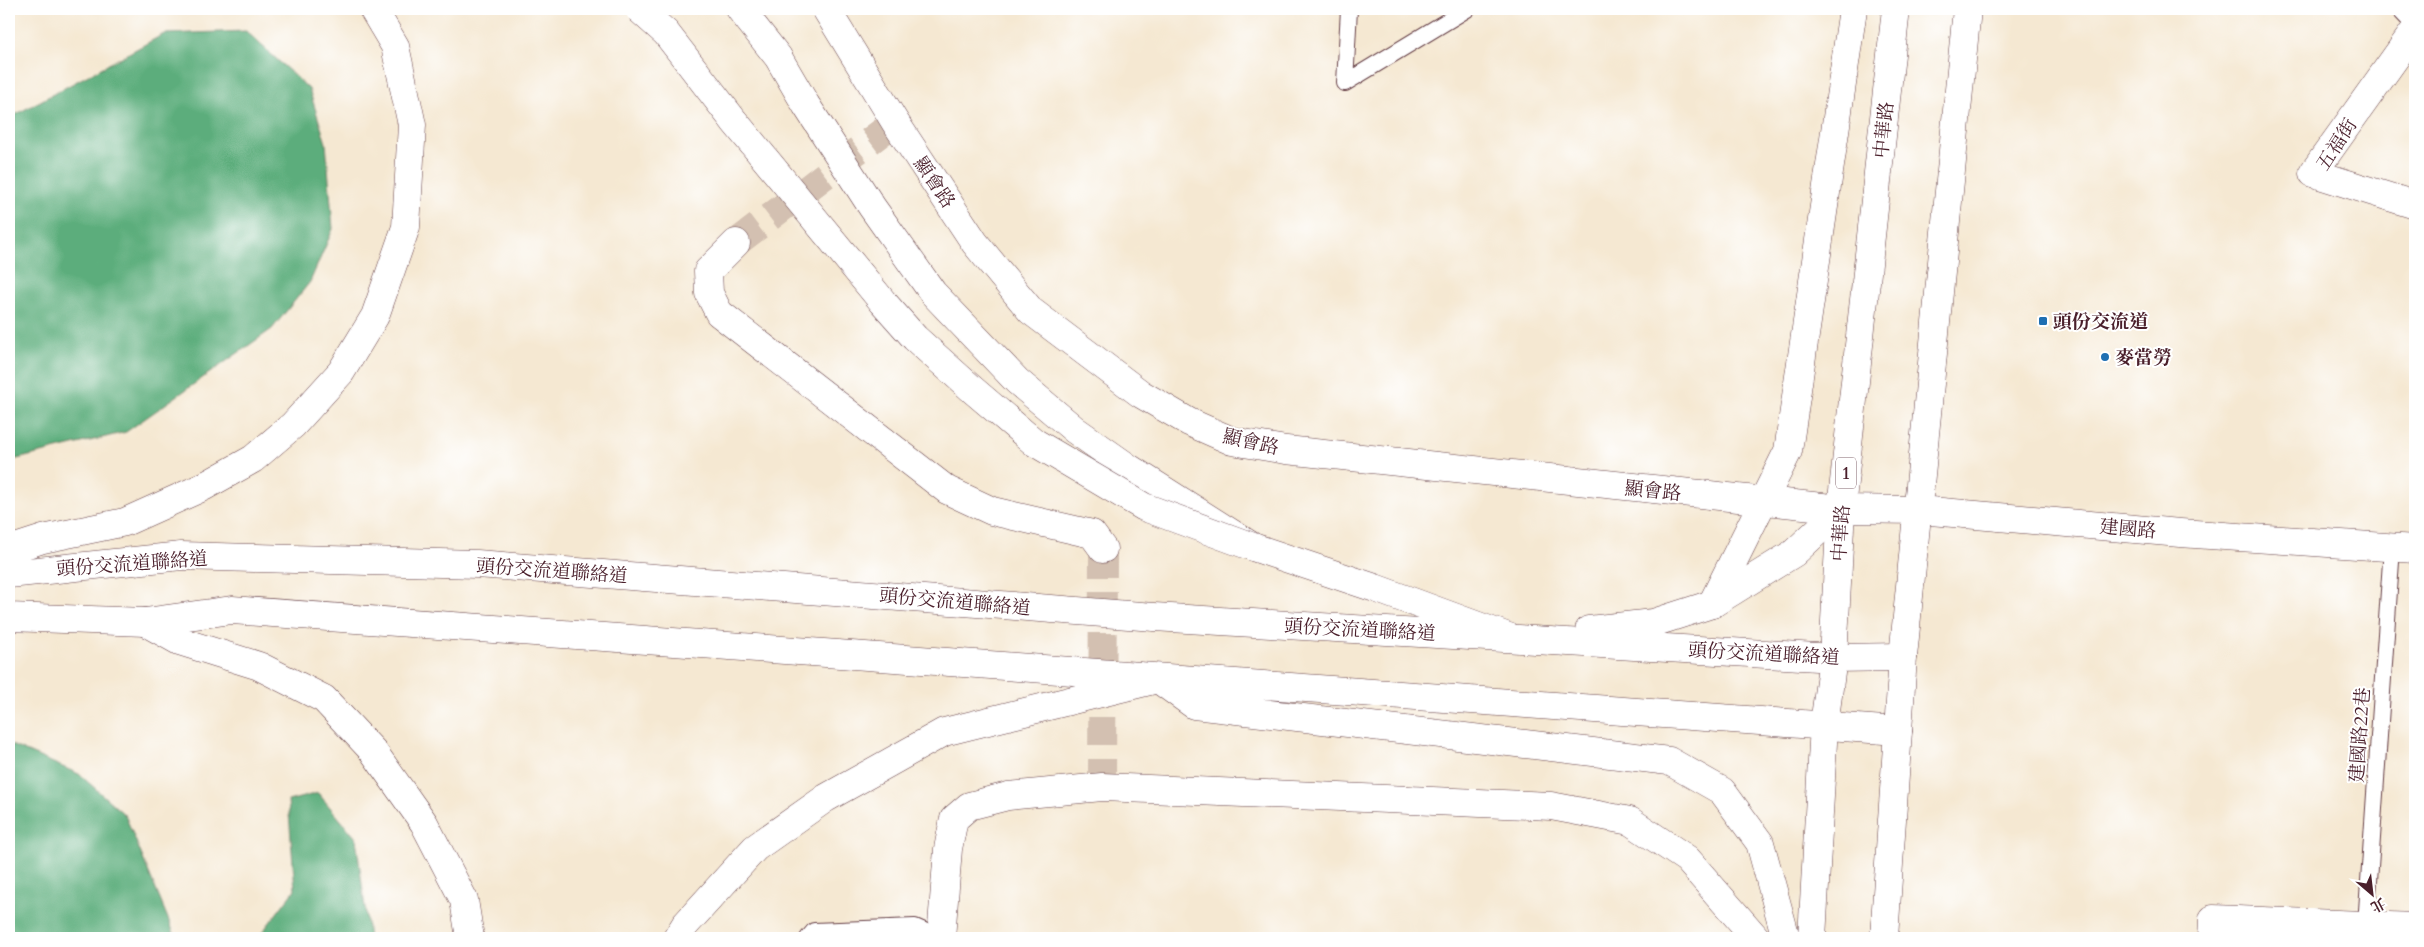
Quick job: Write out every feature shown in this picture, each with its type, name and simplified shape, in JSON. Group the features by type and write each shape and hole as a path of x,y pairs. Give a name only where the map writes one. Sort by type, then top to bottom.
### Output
{"main road":[{"path":"9,550 42,539 125,522 203,487 254,459 292,425 341,372 375,316 406,227 412,125 395,46 373,9"},
{"path":"639,9 666,33 734,121 883,302 915,338 1034,442 1144,507 1511,638 1653,623 1712,604 1794,553 1841,509"},
{"path":"740,9 778,57 806,105 932,293 975,340 1017,381 1074,430 1129,468 1254,547"},
{"name":"顯會路","path":"826,9 895,122 975,243 1031,311 1141,394 1189,422 1232,440 1286,450 1841,509"},
{"path":"1712,604 1788,451 1853,9"},
{"name":"中華路","path":"1812,938 1824,725 1834,658 1841,509 1896,9"},
{"path":"1884,938 1903,657 1967,9"},
{"name":"五福街","path":"2415,30 2313,173 2415,205"},
{"path":"736,243 708,271 709,293 719,313 947,490 992,511 1092,534 1104,549"},
{"name":"建國路","path":"1841,509 1919,510 2180,533 2404,548"},
{"name":"頭份交流道聯絡道","path":"9,574 181,556 477,564 1154,617 1834,658 1903,657"},
{"path":"9,617 145,622 232,610 1158,679 1898,731"},
{"path":"145,622 179,642 259,666 324,699 373,751 424,823 464,900 470,938"},
{"path":"677,938 685,925 755,848 826,798 944,732 1158,679 1194,705 1669,761 1722,791 1760,843 1786,938"},
{"path":"941,938 948,850 954,819 969,806 1000,798 1102,787 1551,806 1630,821 1687,859 1756,938"},
{"path":"2212,938 2213,919 2415,927"}],"lane":[{"path":"1349,9 1344,83 1467,9"},
{"path":"2399,9 2415,26"},
{"name":"建國路22巷","path":"2366,925 2404,548"},
{"path":"808,938 814,931 915,927 941,938"}],"green space":[{"path":"246,31 309,89 326,143 333,229 310,282 272,329 126,432 9,461 9,118 164,34"},
{"path":"9,744 79,774 125,815 176,938 9,938"},
{"path":"318,793 356,838 369,938 258,938 295,889 288,801"}],"tunnel":[{"path":"736,243 895,122"},
{"path":"1102,787 1103,549"}],"place":[{"name":"頭份交流道","path":"2043,321"},
{"name":"麥當勞","path":"2105,357"}]}
